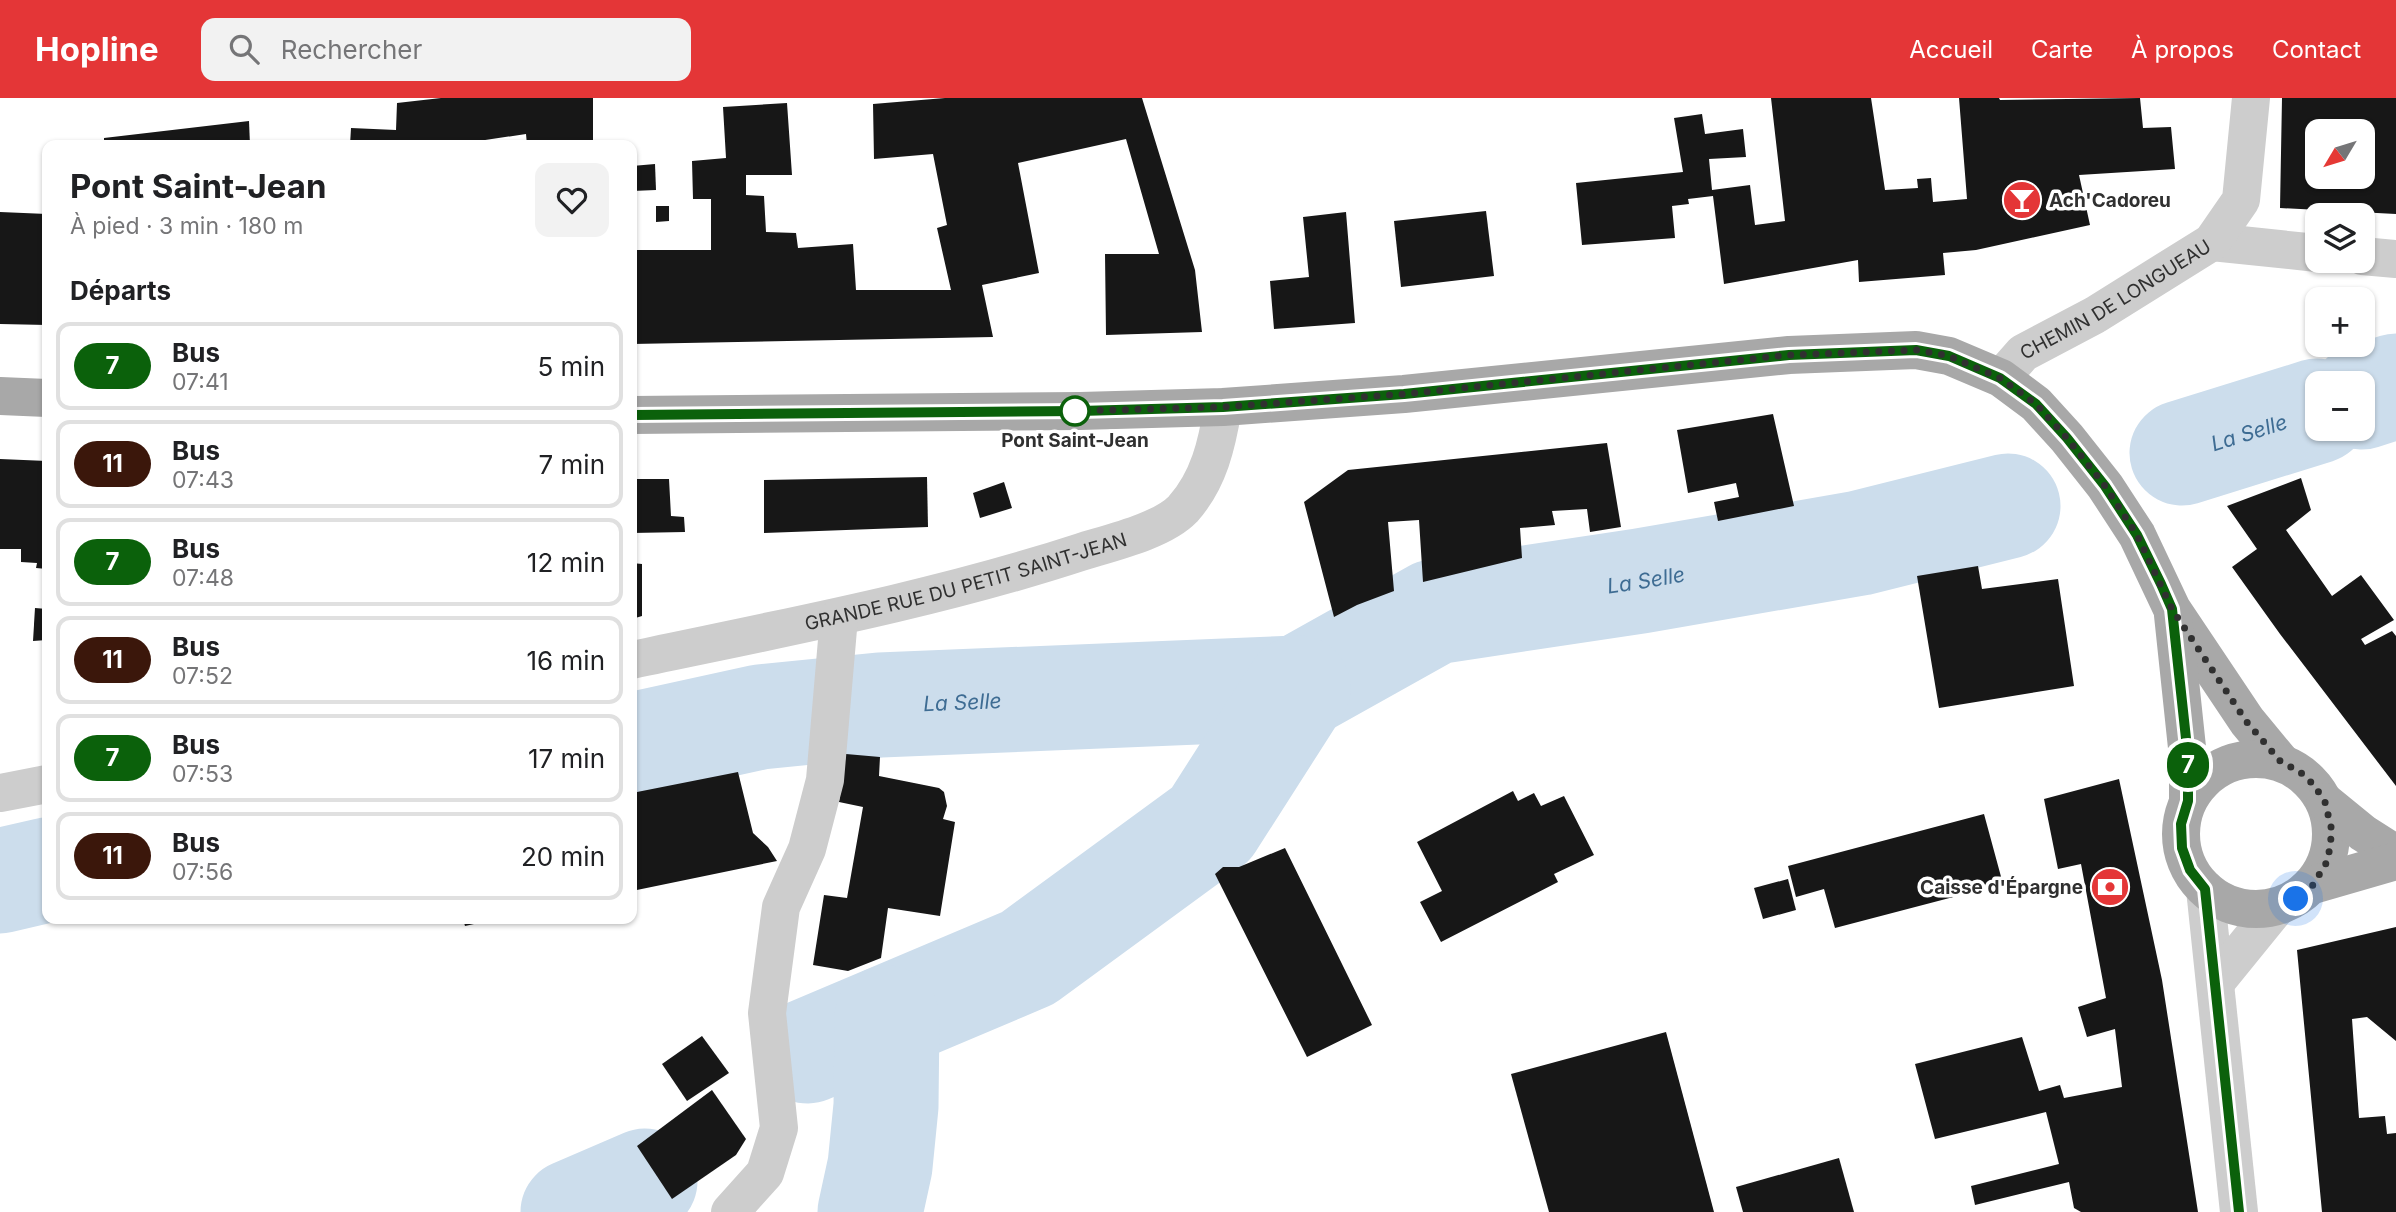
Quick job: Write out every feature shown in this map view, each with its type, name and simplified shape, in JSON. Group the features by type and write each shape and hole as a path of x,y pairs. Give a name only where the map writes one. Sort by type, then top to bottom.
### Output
{"main road":[{"path":"637,415 1223,407 1404,394 1789,355 1916,350 1949,356 2000,378 2036,404 2067,438 2105,486 2137,535 2172,609 2246,721 2281,762"},
{"path":"0,396 42,398"},
{"path":"2172,609 2188,757 2188,801"},
{"path":"2325,802 2332,831 2328,860 2313,885 2296,899 2277,907 2251,909 2227,903 2205,889 2190,870 2182,848 2181,824 2188,801 2200,783 2217,769 2237,761 2258,758 2281,762 2299,771 2314,785 2325,802 2363,833 2396,854"},
{"path":"2313,885 2396,861"}],"street":[{"name":"CHEMIN DE LONGUEAU","path":"2000,378 2024,354 2095,315 2211,242 2241,200 2250,98"},
{"path":"2211,242 2305,252"},
{"path":"2375,257 2396,259"},
{"name":"GRANDE RUE DU PETIT SAINT-JEAN","path":"637,659 913,601 1005,577 1160,524 1181,510 1209,468 1223,407"},
{"path":"730,1212 765,1173 779,1128 766,1013 781,907 807,849 825,780 839,617"},
{"path":"0,793 42,785"},
{"path":"2205,889 2239,1212"},
{"path":"2216,982 2277,907"}],"building":[{"path":"441,98 593,98 593,140 527,140 526,134 486,140 350,140 351,128 396,130 397,103"},
{"path":"945,98 1142,98 1195,270 1202,332 1106,335 1105,254 1159,254 1126,139 1018,163 1039,273 982,285 993,337 637,344 637,250 711,250 711,199 693,199 692,161 726,158 723,107 787,103 792,175 746,175 746,195 764,196 766,232 796,233 798,248 853,244 856,290 951,290 937,228 947,225 933,154 874,159 873,104"},
{"path":"1771,98 1871,98 1885,190 1918,188 1917,179 1931,178 1933,202 1967,199 1959,98 2140,98 2143,128 2171,127 2175,169 2079,175 2090,225 1976,250 1943,253 1945,275 1859,282 1858,260 1724,284 1713,196 1688,199 1689,204 1672,206 1675,238 1582,245 1576,183 1683,172 1674,118 1702,114 1705,134 1743,129 1746,157 1709,159 1712,190 1750,185 1755,225 1785,221"},
{"path":"2282,98 2396,98 2396,214 2375,213 2375,203 2305,203 2305,209 2280,208"},
{"path":"249,121 250,140 104,138"},
{"path":"655,164 656,190 637,191 637,166"},
{"path":"656,206 669,206 669,221 656,222"},
{"path":"1486,211 1494,276 1401,287 1394,221"},
{"path":"0,212 42,214 42,325 0,324"},
{"path":"1346,212 1355,323 1274,329 1270,281 1309,277 1303,217"},
{"path":"1773,414 1794,506 1718,521 1714,502 1739,497 1736,483 1688,493 1677,430"},
{"path":"1607,443 1621,527 1590,532 1587,509 1552,511 1555,525 1520,528 1522,558 1423,582 1419,520 1388,522 1394,591 1334,617 1304,502 1348,470"},
{"path":"0,459 42,461 42,569 36,568 37,563 21,562 21,549 0,549"},
{"path":"927,477 928,527 764,533 764,480"},
{"path":"2301,478 2311,510 2286,530 2332,596 2361,575 2394,620 2361,639 2365,645 2392,631 2396,636 2396,786 2232,567 2257,549 2227,506"},
{"path":"637,479 669,479 671,516 684,517 685,532 637,533"},
{"path":"1004,482 1012,508 980,518 973,493"},
{"path":"637,564 642,564 642,616 637,618"},
{"path":"1978,566 1982,589 2058,579 2074,686 1939,708 1917,576"},
{"path":"35,608 42,609 42,640 33,641"},
{"path":"846,754 880,757 879,776 939,788 944,792 947,806 943,819 955,822 940,916 888,908 881,958 848,971 813,965 824,895 847,898 863,807 839,802"},
{"path":"738,772 753,833 768,847 777,861 637,890 637,792"},
{"path":"2119,779 2162,980 2198,1212 2081,1212 2074,1208 2069,1182 1975,1205 1971,1186 2059,1164 2046,1112 1935,1139 1915,1064 2022,1037 2039,1091 2060,1085 2064,1098 2122,1087 2115,1029 2087,1037 2078,1007 2106,998 2081,864 2058,869 2044,799"},
{"path":"1513,791 1518,801 1534,793 1541,806 1564,796 1594,855 1554,874 1558,882 1441,942 1420,902 1442,891 1417,842"},
{"path":"1984,814 2003,884 1835,928 1824,889 1796,897 1788,866"},
{"path":"1285,848 1372,1025 1307,1057 1215,874 1223,867 1239,867"},
{"path":"1788,879 1796,910 1763,919 1754,888"},
{"path":"2396,927 2396,1041 2367,1017 2352,1019 2359,1118 2385,1116 2387,1134 2396,1133 2396,1212 2322,1212 2297,950"},
{"path":"1666,1032 1714,1212 1549,1212 1511,1074"},
{"path":"702,1036 729,1073 687,1101 662,1064"},
{"path":"712,1090 746,1139 736,1155 672,1199 637,1146"},
{"path":"1839,1158 1854,1212 1743,1212 1736,1187"}],"waterway":[{"name":"La Selle","path":"2375,393 2396,386"},
{"name":"La Selle","path":"2182,453 2305,415"},
{"name":"La Selle","path":"637,744 760,717 880,705 1298,688 1434,612 1640,581 1860,543 2008,506"},
{"name":"La Selle","path":"808,1051 1028,958 1211,824 1298,688"},
{"name":"La Selle","path":"0,881 42,871"},
{"name":"La Selle","path":"870,1212 880,1166 886,1106 887,1018"},
{"name":"La Selle","path":"573,1212 645,1181"}],"bus line":[{"name":"7","path":"637,415 1223,407 1404,394 1789,355 1856,351 1916,350 1949,356 2000,378 2036,404 2105,486 2137,535 2172,609 2188,757 2188,801 2181,824 2182,848 2190,870 2205,889 2239,1212"}],"place":[{"name":"Ach'Cadoreu","path":"2022,200"},
{"name":"Pont Saint-Jean","path":"1075,411"},
{"name":"Caisse d'Épargne","path":"2110,887"}],"route":[{"path":"1075,411 1223,407 1404,394 1789,355 1916,350 1949,356 2000,378 2036,404 2067,438 2105,486 2137,535 2172,609 2246,721 2281,762 2299,771 2314,785 2325,802 2332,831 2328,860 2313,885 2296,899"}]}
